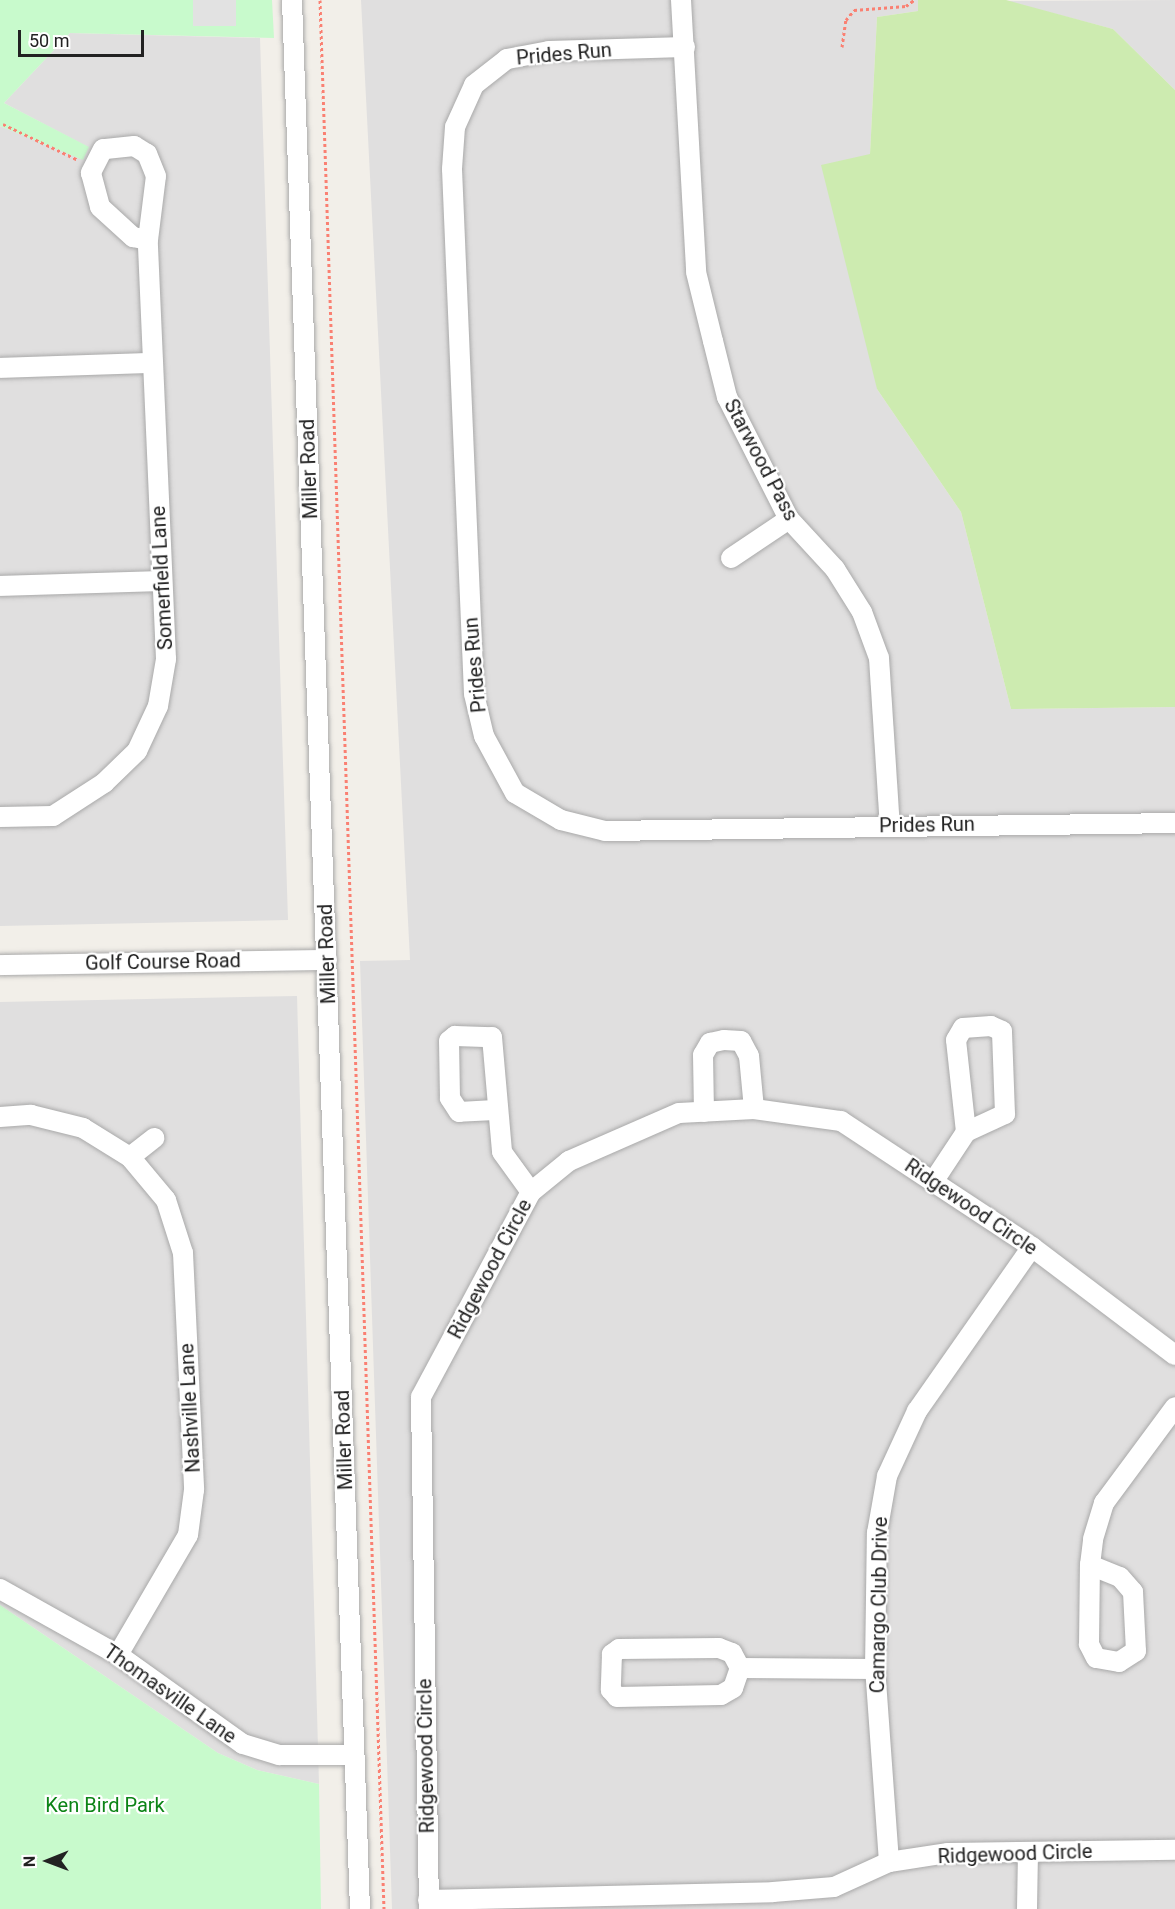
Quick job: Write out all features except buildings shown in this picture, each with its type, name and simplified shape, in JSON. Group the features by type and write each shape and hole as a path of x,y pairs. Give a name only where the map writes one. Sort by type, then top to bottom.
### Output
{"street":[{"name":"Miller Road","path":"292,0 360,1909"},
{"name":"Starwood Pass","path":"681,0 696,272 727,397 789,519 835,570 862,612 879,658 890,826"},
{"name":"Prides Run","path":"685,47 549,51 507,59 474,85 455,127 452,169 474,694 484,736 515,793 561,820 605,831 1175,823"},
{"name":"Somerfield Lane","path":"0,817 53,816 104,783 136,752 158,706 166,659 160,581 148,240 156,176 147,154 116,144 103,149 93,166"},
{"path":"93,166 91,184 100,207 134,237 148,240"},
{"path":"0,368 153,363"},
{"path":"731,558 789,519"},
{"path":"0,586 160,581"},
{"name":"Golf Course Road","path":"0,965 327,960"},
{"path":"933,1182 966,1132 1005,1114 1002,1031 991,1026 963,1028 956,1040 966,1132"},
{"path":"704,1112 703,1055 710,1043 724,1040 741,1041 749,1056 754,1109"},
{"name":"Ridgewood Circle","path":"1175,1355 1032,1247 841,1120 754,1109 679,1113 603,1144 569,1161 531,1192 422,1397 429,1904 834,1887 890,1863 948,1853 1175,1850"},
{"path":"495,1110 502,1152 531,1192"},
{"name":"Nashville Lane","path":"0,1117 31,1115 83,1128 130,1157 166,1200 183,1253 194,1490 188,1535 118,1655"},
{"path":"130,1157 154,1138"},
{"name":"Camargo Club Drive","path":"890,1863 875,1669 877,1533 887,1476 917,1411 1032,1247"},
{"path":"1090,1565 1120,1577 1133,1592 1136,1651 1119,1662 1096,1658 1089,1644 1090,1565 1104,1503 1175,1407"},
{"name":"Thomasville Lane","path":"0,1589 118,1655 243,1744 279,1755 354,1755"},
{"path":"719,1648 732,1653 740,1668 733,1688 721,1695 617,1697 611,1690 612,1654 619,1649 719,1648"},
{"path":"740,1668 875,1669"},
{"path":"1027,1909 1028,1853"}],"path":[{"path":"320,0 384,1909"},
{"path":"842,47 846,20 854,10 906,6 914,0"},
{"path":"3,124 93,166"}],"shaded area":[{"path":"193,0 236,0 236,26 193,26"},
{"path":"361,0 918,0 918,11 877,17 870,154 877,389 961,512 1011,709 1175,707 1175,1909 392,1909 360,961 410,960"},
{"path":"1175,0 1175,90 1113,29 1006,1"},
{"path":"70,33 260,38 288,920 0,926 0,126 82,159 88,147 4,103"},
{"path":"297,996 319,1784 257,1770 218,1753 0,1605 0,1002"}],"green space":[{"path":"0,0 272,0 274,38 70,33 4,103 89,147 83,160 0,126"},
{"path":"918,0 1006,0 1113,29 1175,90 1175,707 1011,709 961,512 877,389 821,165 870,154 877,17 918,11"},
{"name":"Ken Bird Park","path":"0,1605 218,1753 257,1770 319,1784 321,1909 0,1909"}]}
